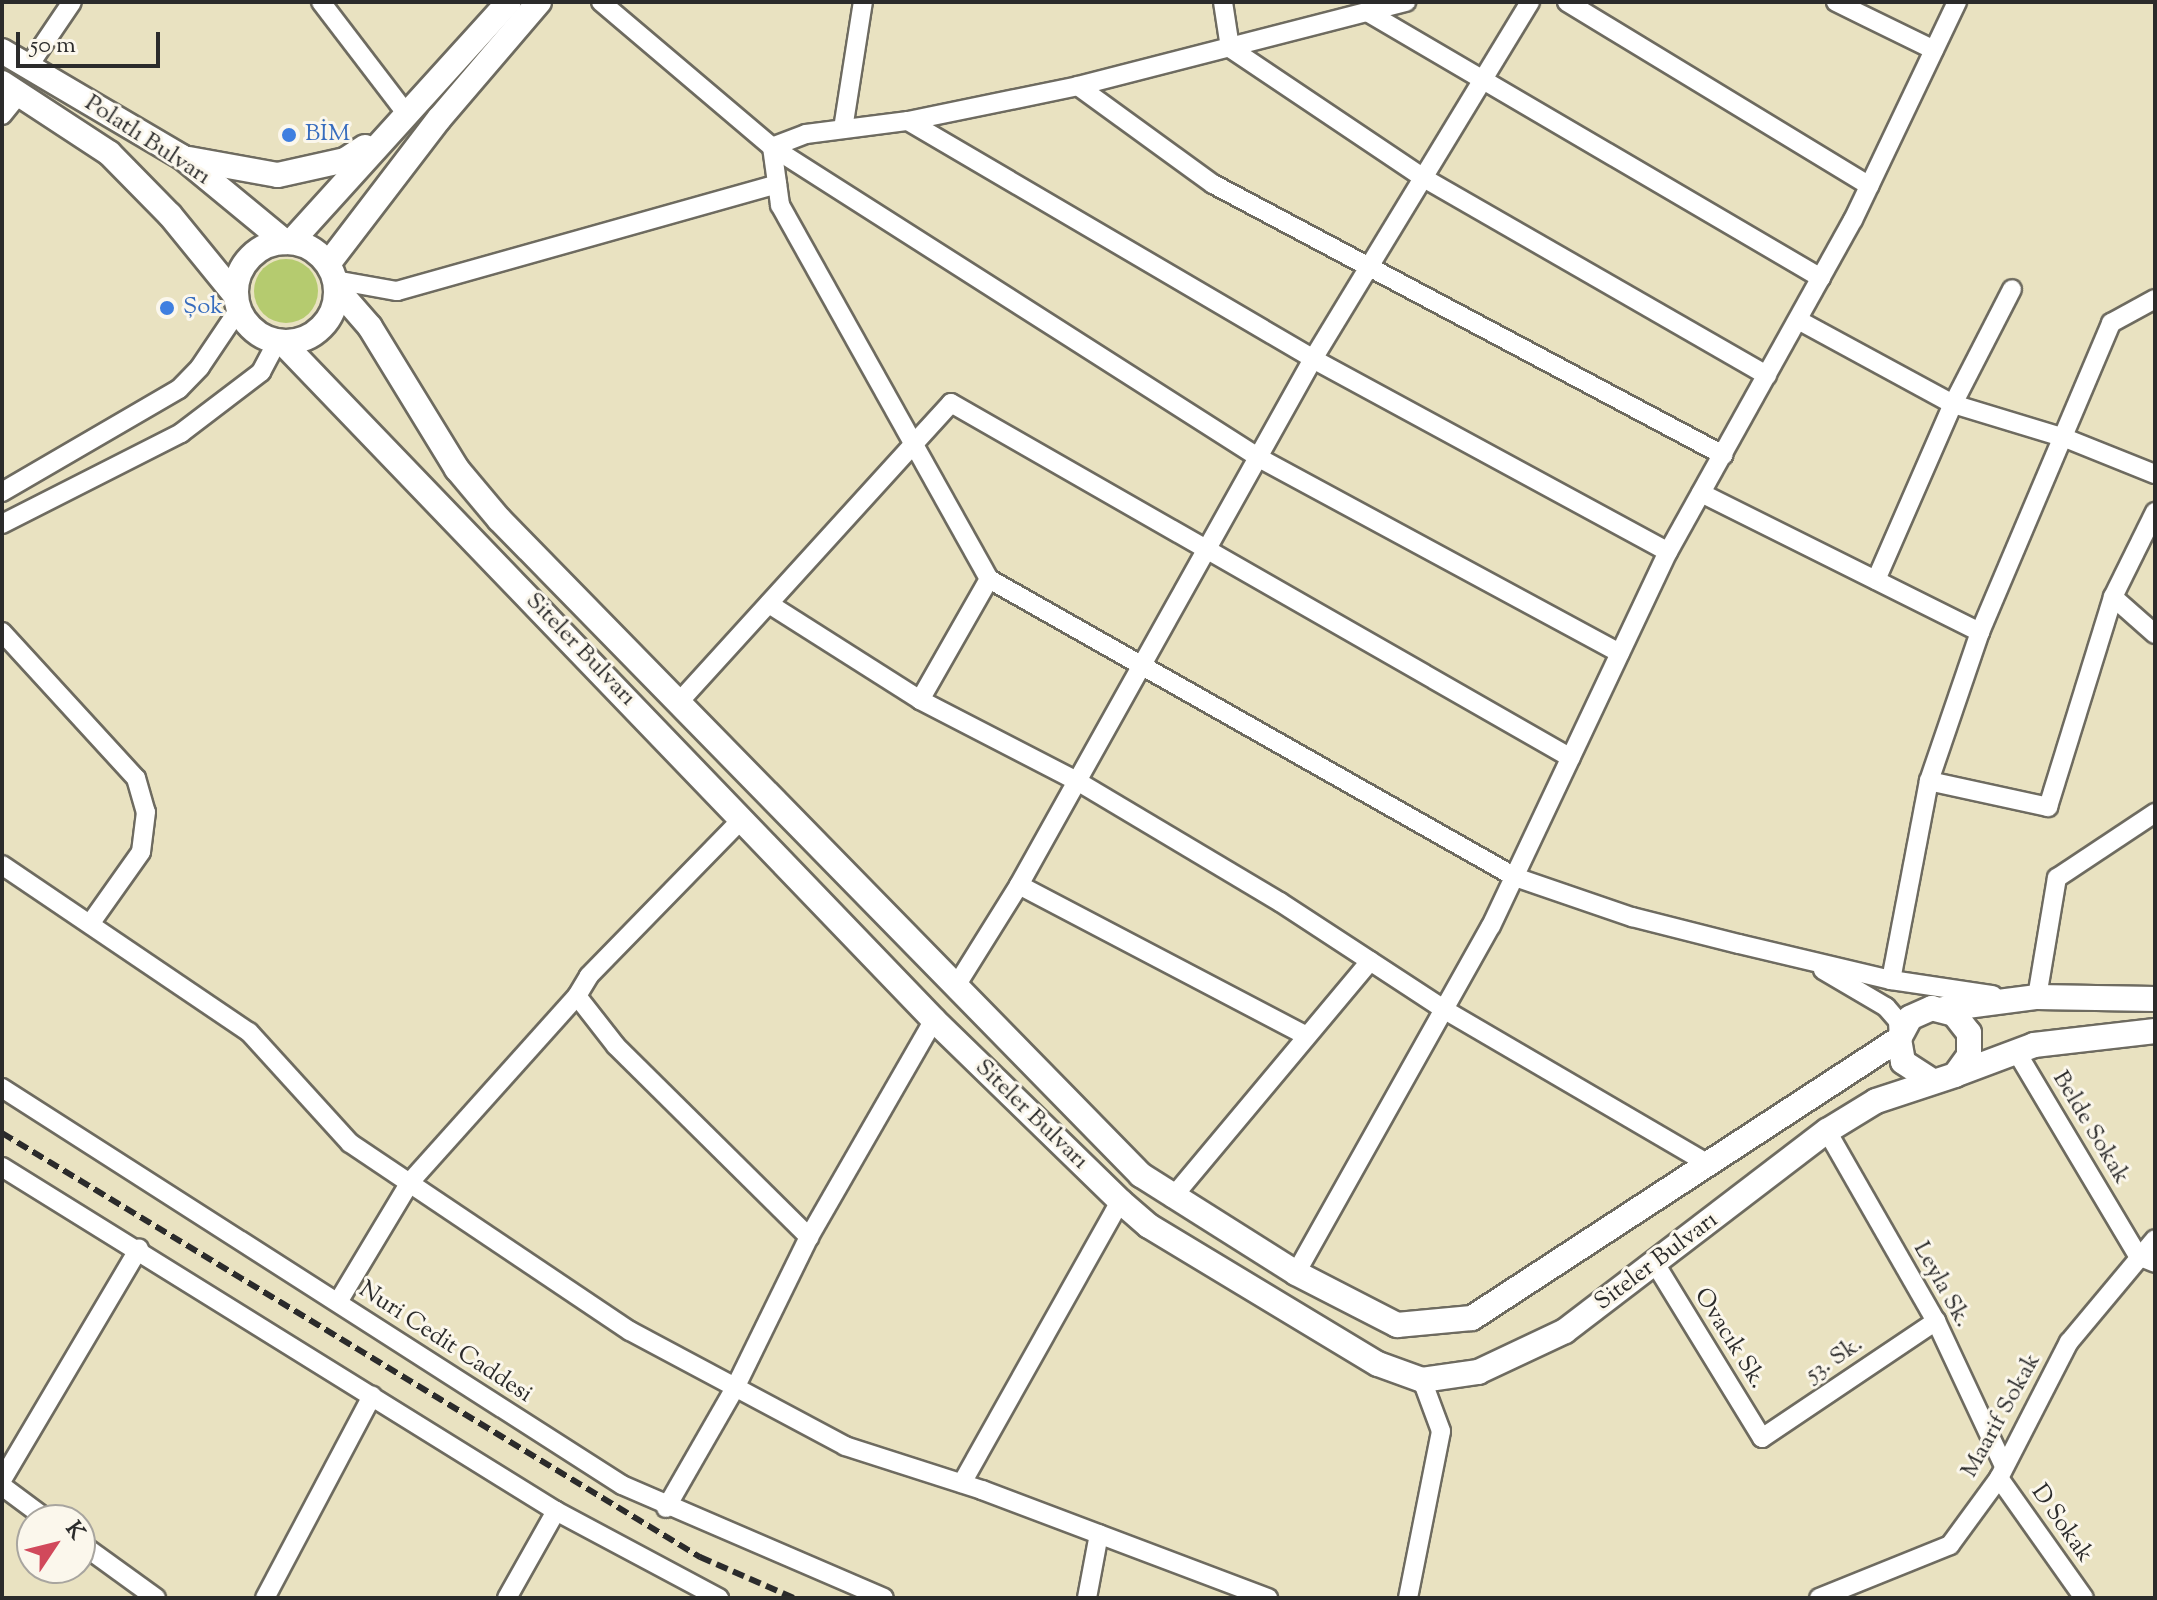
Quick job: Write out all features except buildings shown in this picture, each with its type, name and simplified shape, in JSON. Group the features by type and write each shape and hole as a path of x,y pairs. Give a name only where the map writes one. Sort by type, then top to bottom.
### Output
{"main road":[{"path":"509,2 288,242 253,253 243,267 237,302 253,330 280,342 320,330 331,317 333,278 439,119 539,2"},
{"name":"Polatlı Bulvarı","path":"2,51 182,157 288,242"},
{"name":"Polatlı Bulvarı","path":"11,88 109,153 170,215 237,302"},
{"path":"182,157 278,175 345,160 387,133"},
{"path":"288,242 317,252 333,278"},
{"name":"Siteler Bulvarı","path":"333,278 370,327 457,469 499,519 1141,1175 1172,1198 1296,1273 1397,1325 1472,1318 1899,1039"},
{"name":"Siteler Bulvarı","path":"280,342 934,1020 1120,1201 1149,1226 1378,1364 1422,1380 1478,1372 1565,1331 1656,1265 1827,1131 1876,1101 2016,1051 2155,1031"},
{"path":"1944,1009 1963,1022 1971,1045 1944,1078 1903,1062 1899,1039 1920,1012 2037,997 2155,999"}],"street":[{"path":"28,67 72,2"},
{"path":"321,2 406,113"},
{"path":"601,2 772,147 1261,459 1620,653"},
{"path":"843,129 863,2"},
{"path":"1223,2 1230,48 1422,177 1767,375"},
{"path":"772,147 806,134 908,121 1078,86 1406,2"},
{"path":"956,986 1019,885 1205,552 1261,459 1313,359 1370,268 1479,80 1530,2"},
{"path":"1567,2 1870,186"},
{"path":"1836,2 1934,50"},
{"path":"1296,1273 1445,1010 1515,877 1668,552 1870,186 1957,2"},
{"path":"1369,13 1821,278"},
{"path":"1078,86 1213,184 1723,455"},
{"path":"2,115 11,88"},
{"path":"908,121 1313,359 1668,552"},
{"path":"772,147 780,205 989,579 1140,669 1515,877 1632,917 1891,980 1956,993 2037,997 2057,878 2155,813"},
{"path":"333,278 397,291 777,184"},
{"path":"1876,580 1953,404 2012,289"},
{"path":"1891,980 1929,781 1980,632 2065,438 2111,323 2155,299"},
{"path":"2,492 179,389 200,367 237,302"},
{"path":"1798,320 1953,404 2065,438 2155,474"},
{"path":"2,524 181,433 261,372 280,342"},
{"path":"679,702 914,440 951,403 1205,552 1571,758"},
{"path":"1701,493 1980,632"},
{"path":"1929,781 2048,807 2113,597 2155,512"},
{"path":"920,700 989,579"},
{"path":"2113,597 2155,634"},
{"path":"769,604 920,700 1077,781 1445,1010 1709,1164"},
{"path":"2,632 136,778 146,812 141,852 90,924"},
{"path":"338,1302 410,1182 577,996 589,976 741,820"},
{"path":"2,865 249,1032 350,1143 630,1331 845,1446 962,1483 1268,1598"},
{"path":"1019,885 1307,1036"},
{"path":"1807,960 1886,1007 1898,1021 1899,1039"},
{"path":"1172,1198 1370,961"},
{"path":"577,996 616,1046 809,1237"},
{"path":"666,1508 735,1388 809,1237 934,1020"},
{"name":"Belde Sokak","path":"2016,1051 2147,1259"},
{"name":"Nuri Cedit Caddesi","path":"2,1088 666,1508 884,1598"},
{"name":"Leyla Sk.","path":"1827,1131 1936,1321 2002,1472"},
{"path":"2,1167 139,1248 556,1511 719,1598"},
{"path":"962,1483 1120,1201"},
{"name":"Maarif Sokak","path":"1819,1598 1950,1545 2002,1472 2069,1342 2147,1259 2155,1239"},
{"path":"28,1504 2,1483 139,1248"},
{"name":"Ovacık Sk.","path":"1656,1265 1762,1438"},
{"name":"53. Sk.","path":"1762,1438 1936,1321"},
{"path":"1408,1598 1441,1431 1422,1380"},
{"path":"265,1598 372,1396"},
{"name":"D Sokak","path":"2002,1472 2084,1598"},
{"path":"507,1598 556,1511"},
{"path":"1087,1598 1099,1534"},
{"path":"96,1555 156,1598"}],"green space":[{"path":"286,259 298,261 309,268 316,279 316,303 309,314 298,321 286,323 274,321 263,314 256,303 254,291 256,279 263,268 274,261"}],"railway":[{"path":"2,1133 700,1557 794,1598"}],"place":[{"name":"BİM","path":"289,135"},
{"name":"Şok","path":"167,308"}]}
